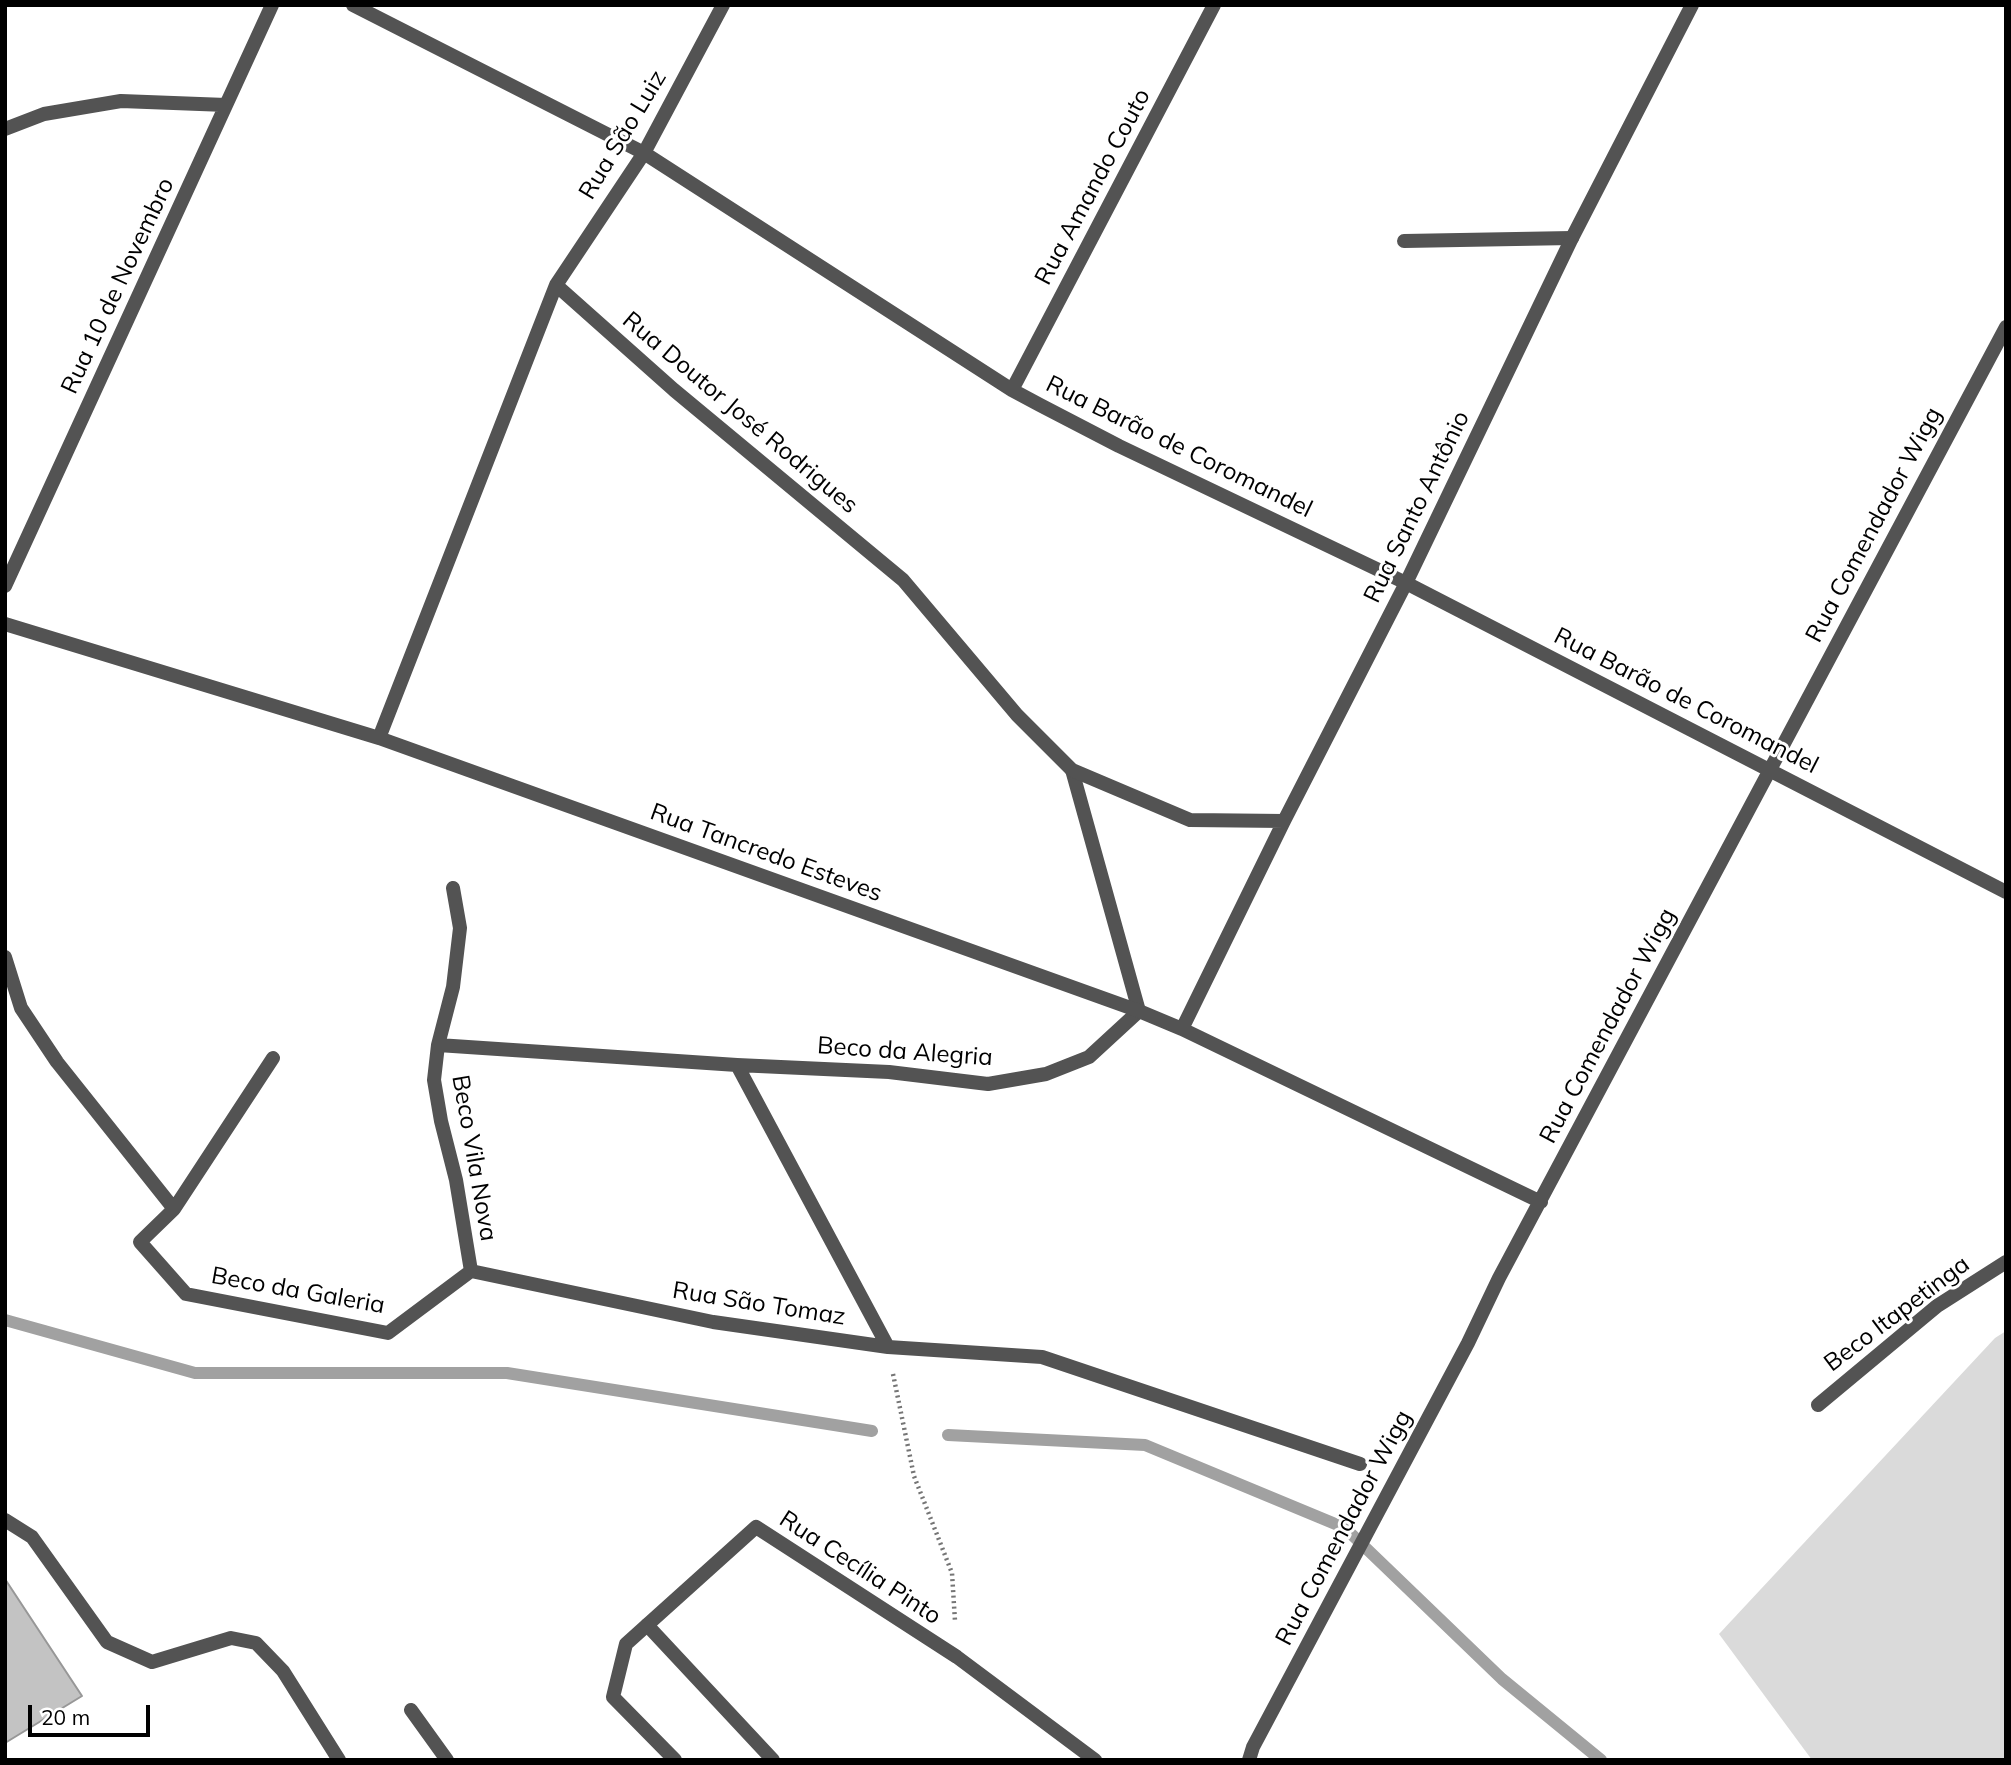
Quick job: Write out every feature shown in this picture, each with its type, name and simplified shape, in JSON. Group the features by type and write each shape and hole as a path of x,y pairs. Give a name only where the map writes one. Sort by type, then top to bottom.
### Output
{"street":[{"name":"Rua 10 de Novembro","path":"5,586 272,5"},
{"name":"Rua Barão de Coromandel","path":"353,5 644,153 1012,390 1119,446 1406,583 2006,892"},
{"name":"Rua São Luiz","path":"556,285 644,153 723,5"},
{"name":"Rua Amando Couto","path":"1012,390 1214,5"},
{"name":"Rua Santo Antônio","path":"1182,1029 1284,821 1406,583 1572,239 1692,5"},
{"path":"5,129 44,114 121,101 226,105"},
{"path":"1404,241 1572,239"},
{"path":"379,738 556,285"},
{"name":"Rua Doutor José Rodrigues","path":"556,285 674,390 903,580 1017,715 1072,770 1189,820 1284,821"},
{"name":"Rua Comendador Wigg","path":"1251,1754 1468,1343 1499,1278 2006,327"},
{"name":"Rua Tancredo Esteves","path":"5,624 379,738 1139,1011 1182,1029 1541,1202"},
{"path":"1072,770 1139,1011"},
{"name":"Beco Vila Nova","path":"453,888 460,928 453,987 438,1045 434,1080 456,1180 471,1271"},
{"path":"5,957 21,1008 57,1062 174,1209"},
{"name":"Beco da Alegria","path":"438,1045 889,1072 988,1084 1046,1074 1089,1057 1139,1011"},
{"name":"Beco da Galeria","path":"274,1058 174,1209 140,1242 186,1294 388,1333 471,1271"},
{"path":"737,1065 888,1347"},
{"name":"Beco Itapetinga","path":"1818,1405 1937,1306 2006,1262"},
{"name":"Rua São Tomaz","path":"471,1271 713,1322 888,1347 1042,1357 1360,1464"},
{"path":"5,1520 32,1537 107,1642 152,1662 232,1638 256,1643 284,1671 339,1760"},
{"name":"Rua Cecília Pinto","path":"676,1760 613,1697 626,1644 756,1527 957,1657 1094,1760"},
{"path":"647,1625 773,1760"},
{"path":"411,1710 447,1760"}],"path":[{"path":"888,1347 914,1476 952,1573 957,1657"}],"shaded area":[{"path":"2006,1331 2006,1760 1812,1760 1719,1634 1995,1338"}],"building":[{"path":"5,1579 82,1696 5,1743"}],"waterway":[{"path":"5,1320 195,1373 507,1373 872,1431"},
{"path":"948,1435 1145,1445 1345,1528 1502,1679 1601,1760"}]}
